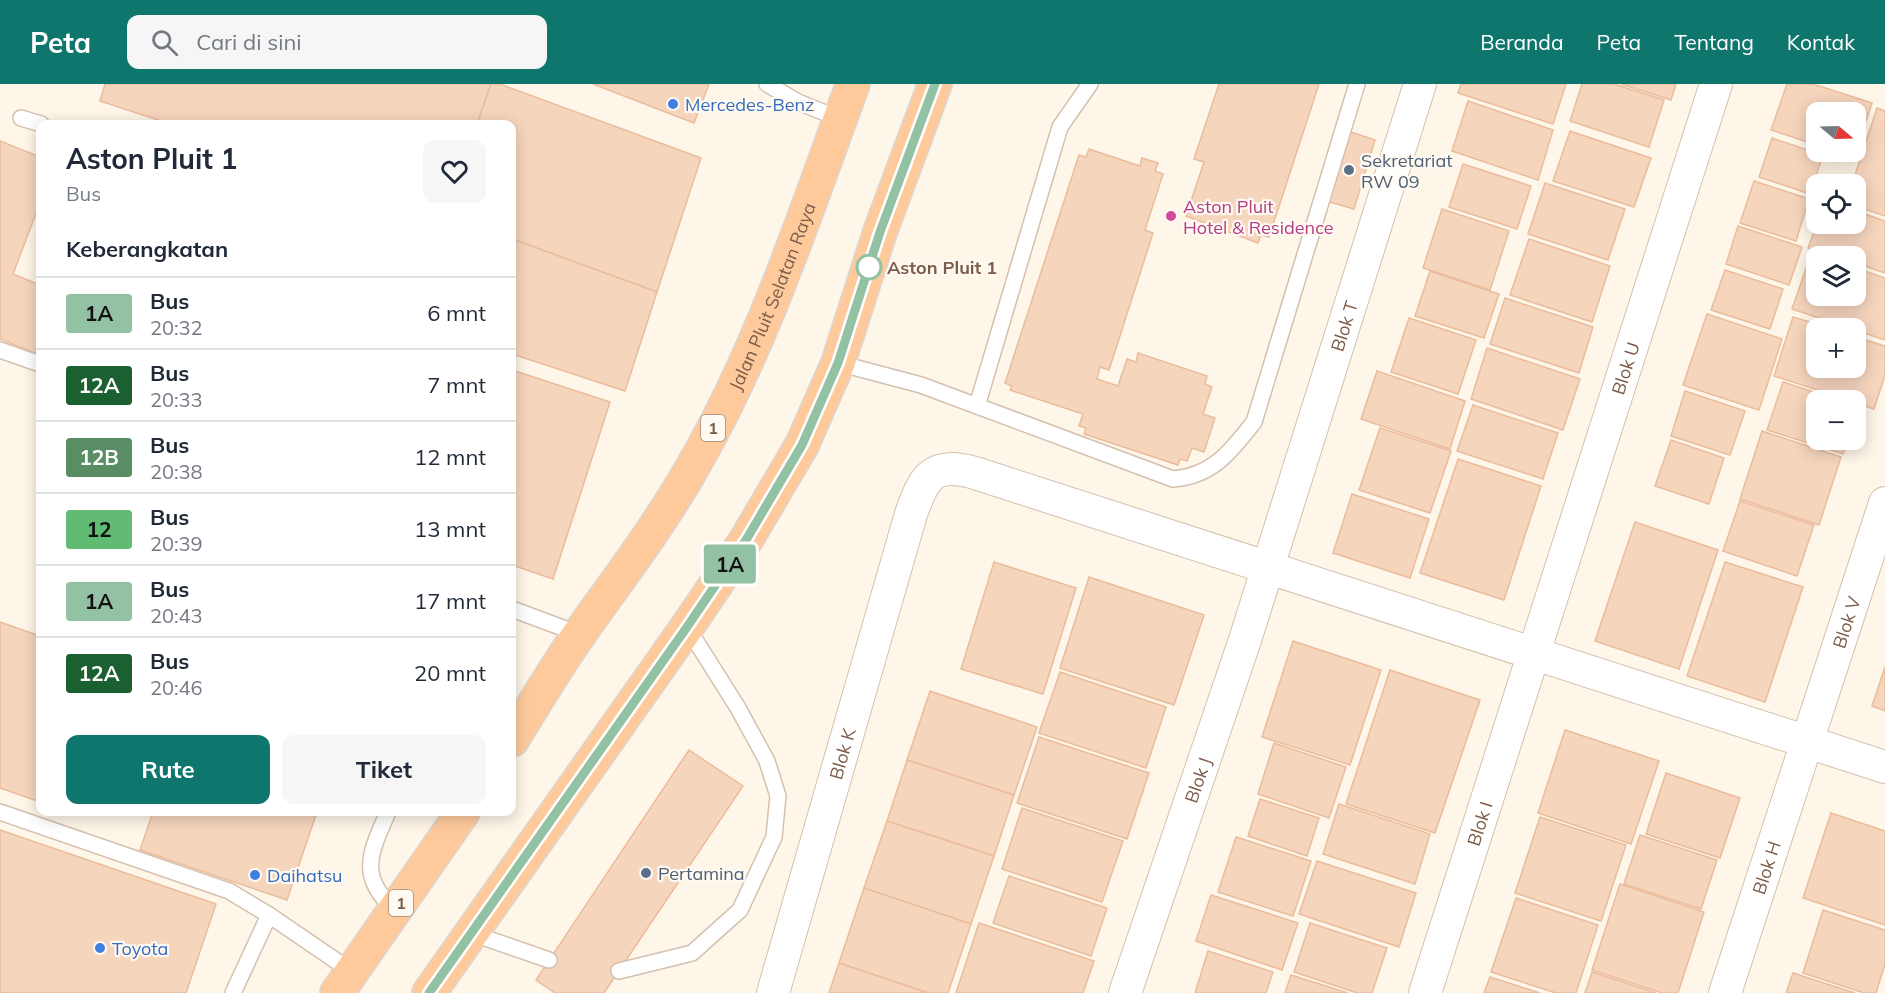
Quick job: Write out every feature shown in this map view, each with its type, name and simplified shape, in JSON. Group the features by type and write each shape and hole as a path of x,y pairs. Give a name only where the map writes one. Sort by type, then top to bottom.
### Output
{"highway":[{"name":"Jalan Pluit Selatan Raya","path":"516,734 579,634 641,551 693,467 740,377 853,84"},
{"path":"432,992 746,540 802,445 838,363 880,232 935,84"},
{"name":"1","path":"344,982 396,911 460,816"}],"street":[{"name":"Blok T","path":"1267,567 1420,84"},
{"name":"Blok U","path":"1533,653 1716,84"},
{"name":"Blok K","path":"773,993 911,514 919,492 930,474 943,470 964,470 1267,567"},
{"name":"Blok V","path":"1807,742 1885,502"},
{"path":"1267,567 1885,767"},
{"name":"Blok J","path":"1125,993 1245,640 1267,567"},
{"name":"Blok I","path":"1425,993 1533,653"},
{"name":"Blok H","path":"1725,993 1807,742"}],"lane":[{"path":"767,84 798,102 840,119"},
{"path":"977,406 1060,127 1090,84"},
{"path":"838,363 921,385 1173,479 1191,478 1226,458 1254,422 1356,84"},
{"path":"21,118 36,122"},
{"path":"0,350 36,363"},
{"path":"516,610 579,634"},
{"path":"619,971 692,953 740,910 774,837 778,796 767,761 738,708 687,627"},
{"path":"0,812 230,891 269,915 344,982"},
{"path":"386,816 375,842 369,872 378,892 396,911"},
{"path":"232,993 269,915"},
{"path":"471,933 549,960"}],"building":[{"path":"105,84 491,84 478,120 158,120 100,101"},
{"path":"491,84 500,84 701,158 657,292 516,240 516,120 478,120"},
{"name":"Mercedes-Benz","path":"593,84 709,84 694,123"},
{"path":"1219,84 1319,84 1269,237 1261,235 1258,243 1186,216 1204,162 1194,159"},
{"path":"1461,84 1566,84 1553,124 1458,93"},
{"path":"1582,84 1614,84 1664,100 1649,147 1570,121"},
{"path":"1621,84 1676,84 1671,100"},
{"path":"1787,84 1813,84 1872,103 1866,121 1866,102 1806,102 1806,142 1771,130"},
{"path":"1468,101 1553,130 1538,180 1452,151"},
{"path":"1877,108 1885,111 1885,216 1866,209 1866,174 1855,174 1859,162 1866,162 1866,141"},
{"name":"Sekretariat RW 09","path":"1345,130 1375,140 1354,209 1323,200"},
{"path":"1570,131 1651,158 1634,207 1553,181"},
{"path":"1772,138 1806,149 1806,162 1821,162 1817,174 1806,174 1806,193 1759,177"},
{"path":"0,141 36,155 36,214 13,274 36,283 36,353 0,339"},
{"path":"1089,149 1140,166 1142,158 1158,163 1155,171 1163,174 1145,230 1153,233 1109,370 1100,367 1097,379 1118,386 1127,359 1136,362 1138,353 1207,376 1205,384 1212,387 1203,414 1215,418 1204,452 1192,448 1187,461 1180,459 1178,465 1084,434 1086,428 1079,426 1083,414 1010,390 1012,386 1005,383 1079,155 1086,157"},
{"path":"1463,164 1531,186 1517,229 1449,207"},
{"path":"1754,181 1806,198 1806,209 1796,241 1740,223"},
{"path":"1545,183 1625,209 1608,260 1528,234"},
{"path":"1442,209 1509,231 1490,290 1423,268"},
{"path":"1866,214 1885,221 1885,273 1866,266 1866,246 1809,246 1813,234 1866,234"},
{"path":"1738,226 1802,247 1789,285 1726,264"},
{"path":"1529,239 1610,266 1592,322 1510,295"},
{"path":"516,240 657,292 625,391 516,355"},
{"path":"1806,268 1806,306 1866,306 1866,271 1885,278 1885,340 1866,334 1866,318 1819,318 1792,309"},
{"path":"1725,270 1783,289 1770,329 1711,310"},
{"path":"1430,271 1499,294 1484,338 1415,316"},
{"path":"1505,298 1593,327 1579,373 1490,344"},
{"path":"1707,314 1782,339 1759,410 1683,385"},
{"path":"1793,317 1806,321 1806,378 1866,378 1866,340 1885,346 1885,375 1874,409 1866,406 1866,390 1817,390 1774,376"},
{"path":"1409,318 1476,340 1458,394 1391,372"},
{"path":"1487,348 1580,379 1563,430 1471,399"},
{"path":"516,371 610,402 553,579 516,566"},
{"path":"1377,371 1465,401 1450,449 1361,419"},
{"path":"1783,382 1807,390 1806,442 1767,430"},
{"path":"1685,391 1745,411 1730,455 1671,436"},
{"path":"1473,405 1558,433 1543,479 1457,451"},
{"path":"1380,428 1451,451 1430,513 1359,490"},
{"path":"1762,431 1806,445 1806,450 1820,450 1841,457 1819,525 1740,499"},
{"path":"1671,440 1724,458 1709,504 1655,486"},
{"path":"1830,450 1844,450 1843,454"},
{"path":"1458,459 1541,486 1504,600 1420,573"},
{"path":"1352,494 1429,519 1410,578 1333,553"},
{"path":"1740,501 1814,525 1797,576 1723,551"},
{"path":"1635,522 1718,550 1679,669 1595,641"},
{"path":"994,562 1076,588 1043,694 961,669"},
{"path":"1725,562 1803,587 1765,702 1687,676"},
{"path":"1089,577 1204,615 1174,705 1060,668"},
{"path":"0,622 36,635 36,801 0,788"},
{"path":"1293,641 1381,670 1350,765 1262,737"},
{"path":"1885,667 1885,711 1872,706"},
{"path":"1390,670 1480,700 1435,833 1346,804"},
{"path":"1060,672 1166,707 1146,768 1039,733"},
{"path":"930,691 1037,727 1014,795 907,760"},
{"path":"1565,730 1659,761 1631,844 1538,813"},
{"path":"1039,737 1149,773 1127,839 1017,803"},
{"path":"1274,743 1346,767 1329,818 1258,794"},
{"name":"Pertamina","path":"689,750 743,786 604,993 555,993 536,980"},
{"path":"907,760 1014,795 994,856 887,821"},
{"path":"1666,773 1740,798 1720,858 1646,834"},
{"path":"1260,799 1319,818 1307,856 1248,836"},
{"path":"1339,804 1430,834 1415,884 1323,854"},
{"path":"1022,808 1123,841 1102,902 1002,869"},
{"path":"1831,813 1885,831 1885,925 1803,898"},
{"name":"Daihatsu","path":"152,816 316,816 287,900 140,850"},
{"path":"1540,817 1626,845 1601,921 1515,893"},
{"path":"887,821 994,856 971,924 864,888"},
{"name":"Toyota","path":"0,830 216,904 186,993 0,993"},
{"path":"1640,835 1717,860 1701,909 1624,884"},
{"path":"1236,837 1311,861 1293,916 1218,892"},
{"path":"1317,861 1416,893 1399,947 1299,914"},
{"path":"1009,876 1107,908 1091,956 993,923"},
{"path":"1620,884 1704,912 1678,993 1662,993 1592,970"},
{"path":"864,888 971,924 948,993 928,993 839,963"},
{"path":"1211,895 1298,923 1282,970 1196,941"},
{"path":"1516,898 1598,925 1576,993 1556,993 1491,972"},
{"path":"1823,910 1885,930 1885,964 1876,993 1864,993 1803,973"},
{"path":"979,923 1094,961 1083,993 956,993"},
{"path":"1310,923 1387,948 1372,993 1357,993 1294,972"},
{"path":"1208,951 1273,972 1266,993 1195,993"},
{"path":"839,963 928,993 829,993"},
{"path":"1592,972 1656,993 1585,993"},
{"path":"1793,973 1855,993 1786,993"},
{"path":"1291,975 1348,993 1285,993"},
{"path":"1490,977 1540,993 1484,993"}],"bus line":[{"name":"1A","path":"429,993 687,627 746,540 802,445 838,363 880,232 935,84"}],"place":[{"name":"Mercedes-Benz","path":"673,104"},
{"name":"Sekretariat RW 09","path":"1349,170"},
{"name":"Aston Pluit Hotel & Residence","path":"1171,216"},
{"name":"Aston Pluit 1","path":"869,267"},
{"name":"Pertamina","path":"646,873"},
{"name":"Daihatsu","path":"255,875"},
{"name":"Toyota","path":"100,948"}]}
